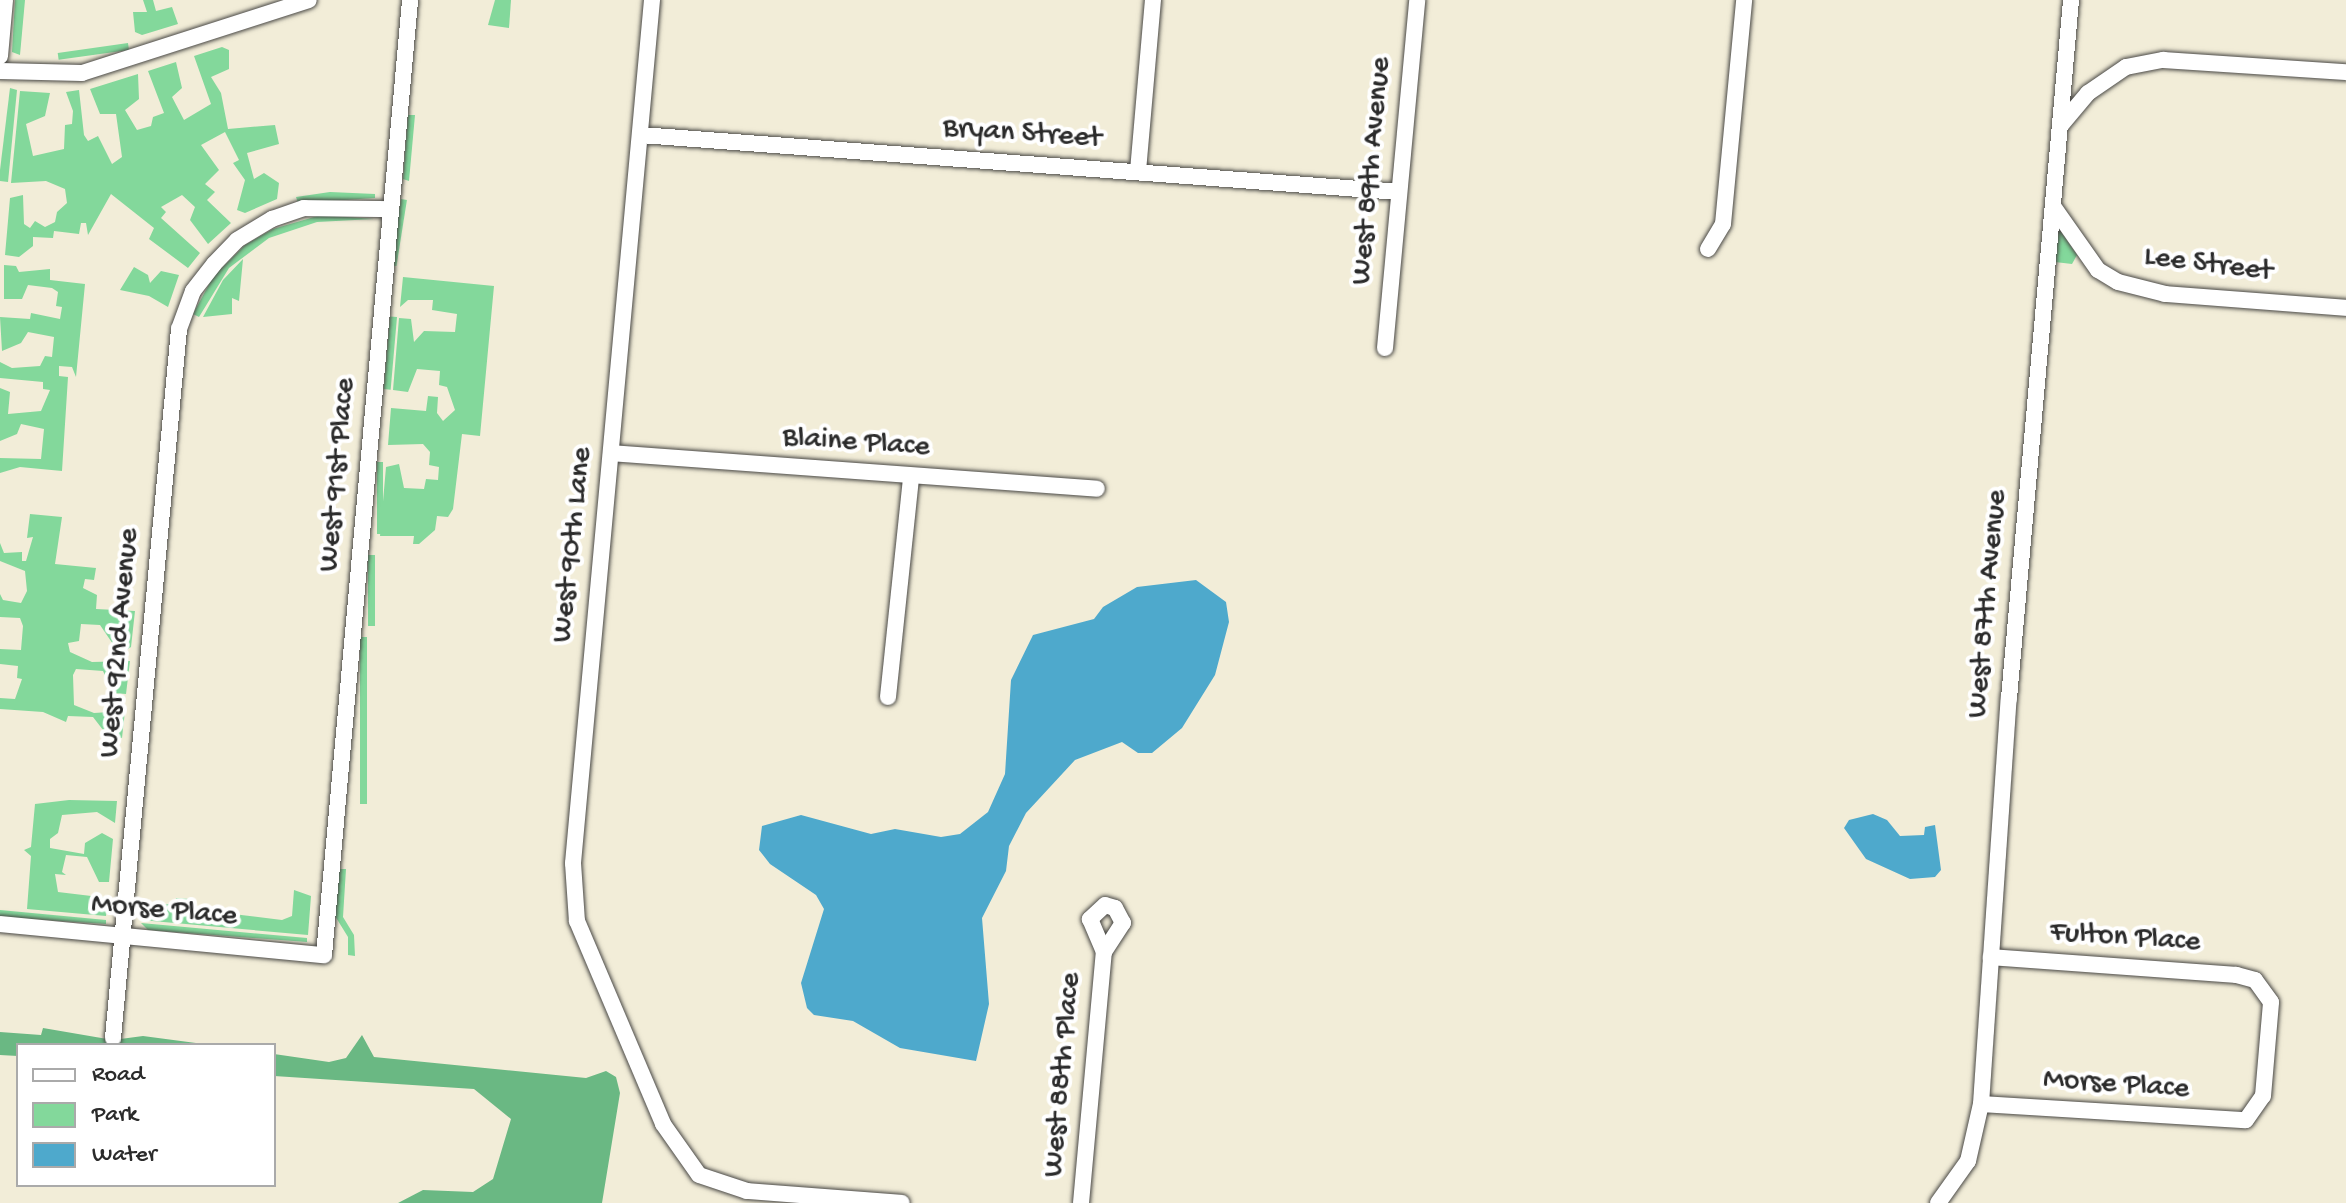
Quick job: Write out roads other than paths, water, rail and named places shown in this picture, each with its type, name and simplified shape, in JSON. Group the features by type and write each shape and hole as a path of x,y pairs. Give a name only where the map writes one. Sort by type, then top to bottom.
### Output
{"street":[{"path":"0,56 5,0"},
{"path":"0,71 82,73 309,0"},
{"name":"West 91st Place","path":"324,955 410,0"},
{"name":"West 90th Lane","path":"652,0 573,903 581,938 678,1152 706,1180 747,1191 902,1203"},
{"path":"1138,171 1153,0"},
{"name":"West 89th Avenue","path":"1385,348 1417,0"},
{"path":"1708,249 1723,224 1744,0"},
{"name":"West 87th Avenue","path":"1938,1203 1968,1161 1981,1104 2071,0"},
{"path":"2061,125 2088,93 2126,67 2163,60 2346,72"},
{"name":"Bryan Street","path":"641,135 1399,192"},
{"name":"Lee Street","path":"2053,206 2098,270 2118,282 2165,294 2346,308"},
{"name":"West 92nd Avenue","path":"113,1038 179,329 193,291 214,264 246,234 304,208 391,209"},
{"name":"Blaine Place","path":"611,453 1097,489"},
{"path":"888,697 911,477"},
{"name":"Morse Place","path":"0,924 324,955"},
{"name":"West 88th Place","path":"1081,1203 1104,952"},
{"name":"Fulton Place","path":"1991,957 2255,980 2271,1002 2263,1096 2246,1120"},
{"name":"Morse Place","path":"1981,1104 2246,1120"}],"water":[{"path":"1196,580 1226,602 1229,622 1215,675 1182,728 1152,753 1138,753 1122,742 1075,760 1026,813 1009,846 1006,871 982,918 989,1004 976,1061 900,1048 853,1021 814,1015 807,1008 801,983 824,909 816,895 770,864 759,850 762,826 801,815 871,834 895,829 941,837 960,834 988,812 1005,774 1011,680 1033,635 1094,619 1103,607 1137,587"},
{"path":"1873,814 1887,820 1900,836 1924,835 1925,827 1935,825 1941,870 1935,877 1910,879 1866,859 1844,828 1849,820"}]}
